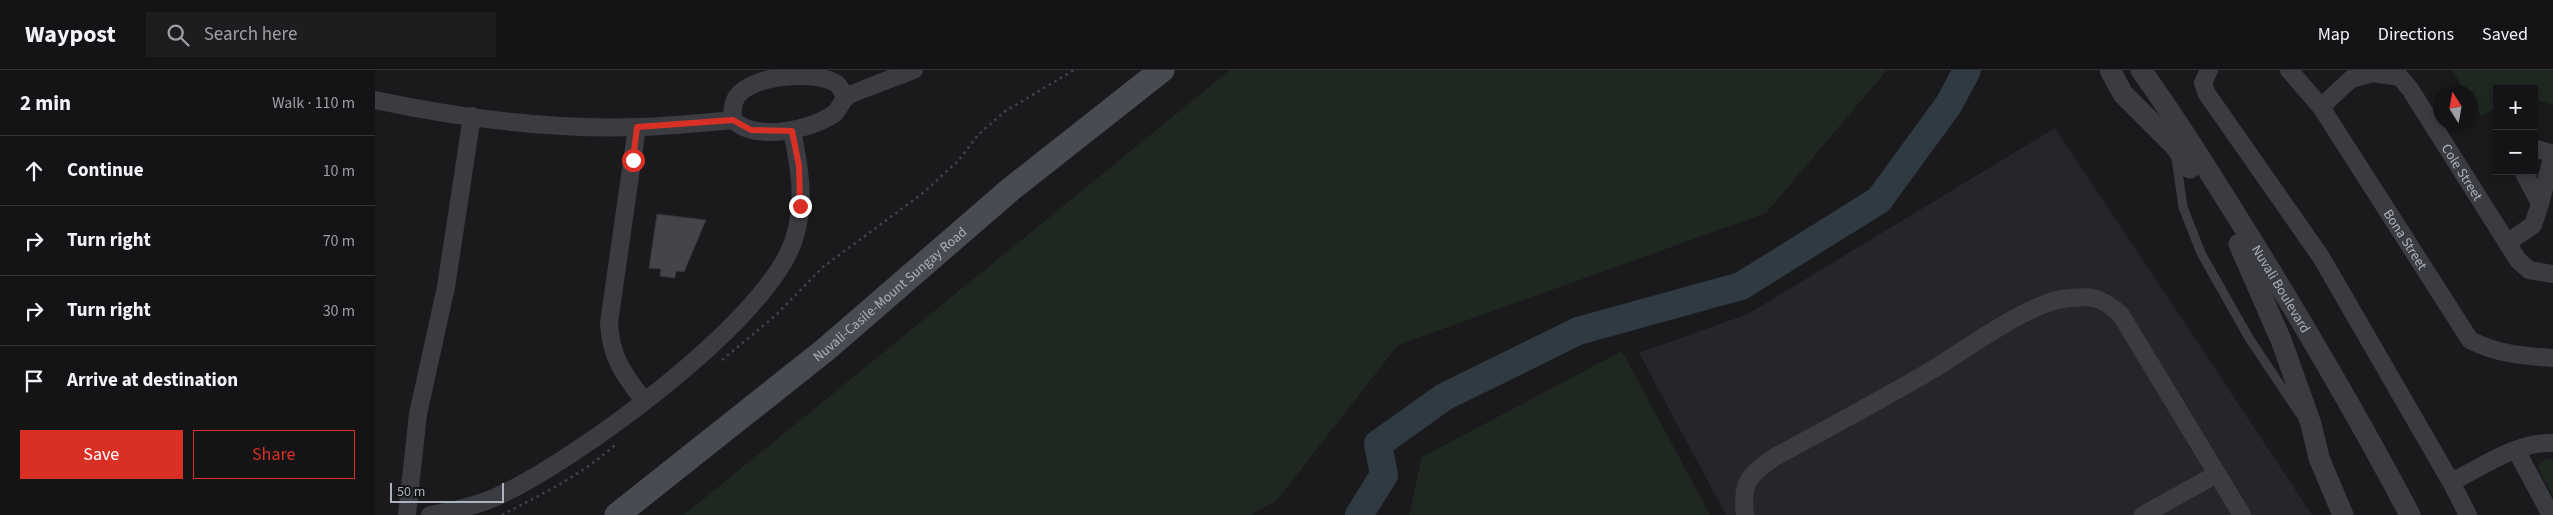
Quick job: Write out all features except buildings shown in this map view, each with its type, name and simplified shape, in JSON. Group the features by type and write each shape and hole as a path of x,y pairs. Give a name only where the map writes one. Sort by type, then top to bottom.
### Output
{"main road":[{"name":"Nuvali-Casile-Mount Sungay Road","path":"617,515 825,350 1004,195 1162,70"}],"street":[{"path":"379,104 554,124 637,127 733,120 751,130 792,131 830,116 841,107 846,98 914,70"},
{"name":"Nuvali Boulevard","path":"2110,70 2123,94 2175,146 2223,215 2246,254 2364,428 2410,515"},
{"name":"Nuvali Boulevard","path":"2141,70 2195,150 2273,292 2319,458 2343,515"},
{"path":"2209,70 2203,83 2207,94 2321,257 2451,482 2468,515"},
{"name":"Bona Street","path":"2289,70 2321,106 2470,340 2488,349 2517,356 2553,358"},
{"name":"Cole Street","path":"2321,106 2351,79 2373,73 2400,77 2410,89 2518,260 2529,270 2553,274"},
{"path":"733,120 732,109 736,97 744,89 775,77 814,75 837,84 846,98"},
{"path":"407,515 418,414 446,287 473,116"},
{"path":"637,127 609,324 610,339 617,363 644,401"},
{"path":"431,515 495,498 569,455 644,401 701,354 745,311 776,277 785,262 797,224 802,187 792,131"},
{"path":"2507,243 2533,225 2540,204 2553,154 2538,149"},
{"path":"2525,175 2540,204"},
{"path":"1745,515 1743,498 1746,485 1753,472 1775,457 1932,370 2027,313 2060,299 2088,296 2105,301 2121,315 2242,515"},
{"path":"2451,482 2516,450 2542,442 2553,443"},
{"path":"2516,450 2551,515"},
{"path":"2143,515 2217,474"}],"lane":[{"path":"2175,146 2183,207 2201,253 2249,338 2298,413 2311,424"}],"path":[{"path":"718,362 769,322 823,267 923,193 958,161 979,134 1004,112 1074,70"},
{"path":"502,515 554,489 602,456 621,440"}],"shaded area":[{"path":"1230,70 1887,70 1766,213 1398,345 1277,500 1250,515 684,515"},
{"path":"2452,70 2553,70 2553,105 2538,100 2538,85 2493,85 2493,109 2481,116 2478,111 2478,85 2462,85"},
{"path":"2055,128 2312,515 1726,515 1639,353 1748,314"},
{"path":"1622,351 1710,515 1409,515 1422,457"},
{"path":"2546,459 2553,459 2553,496 2537,466"}],"waterway":[{"path":"1359,515 1384,475 1378,444 1444,397 1578,331 1741,286 1879,200 1949,104 1967,70"}],"route":[{"path":"633,160 637,127 733,120 751,130 792,131 802,187 800,206"}]}
